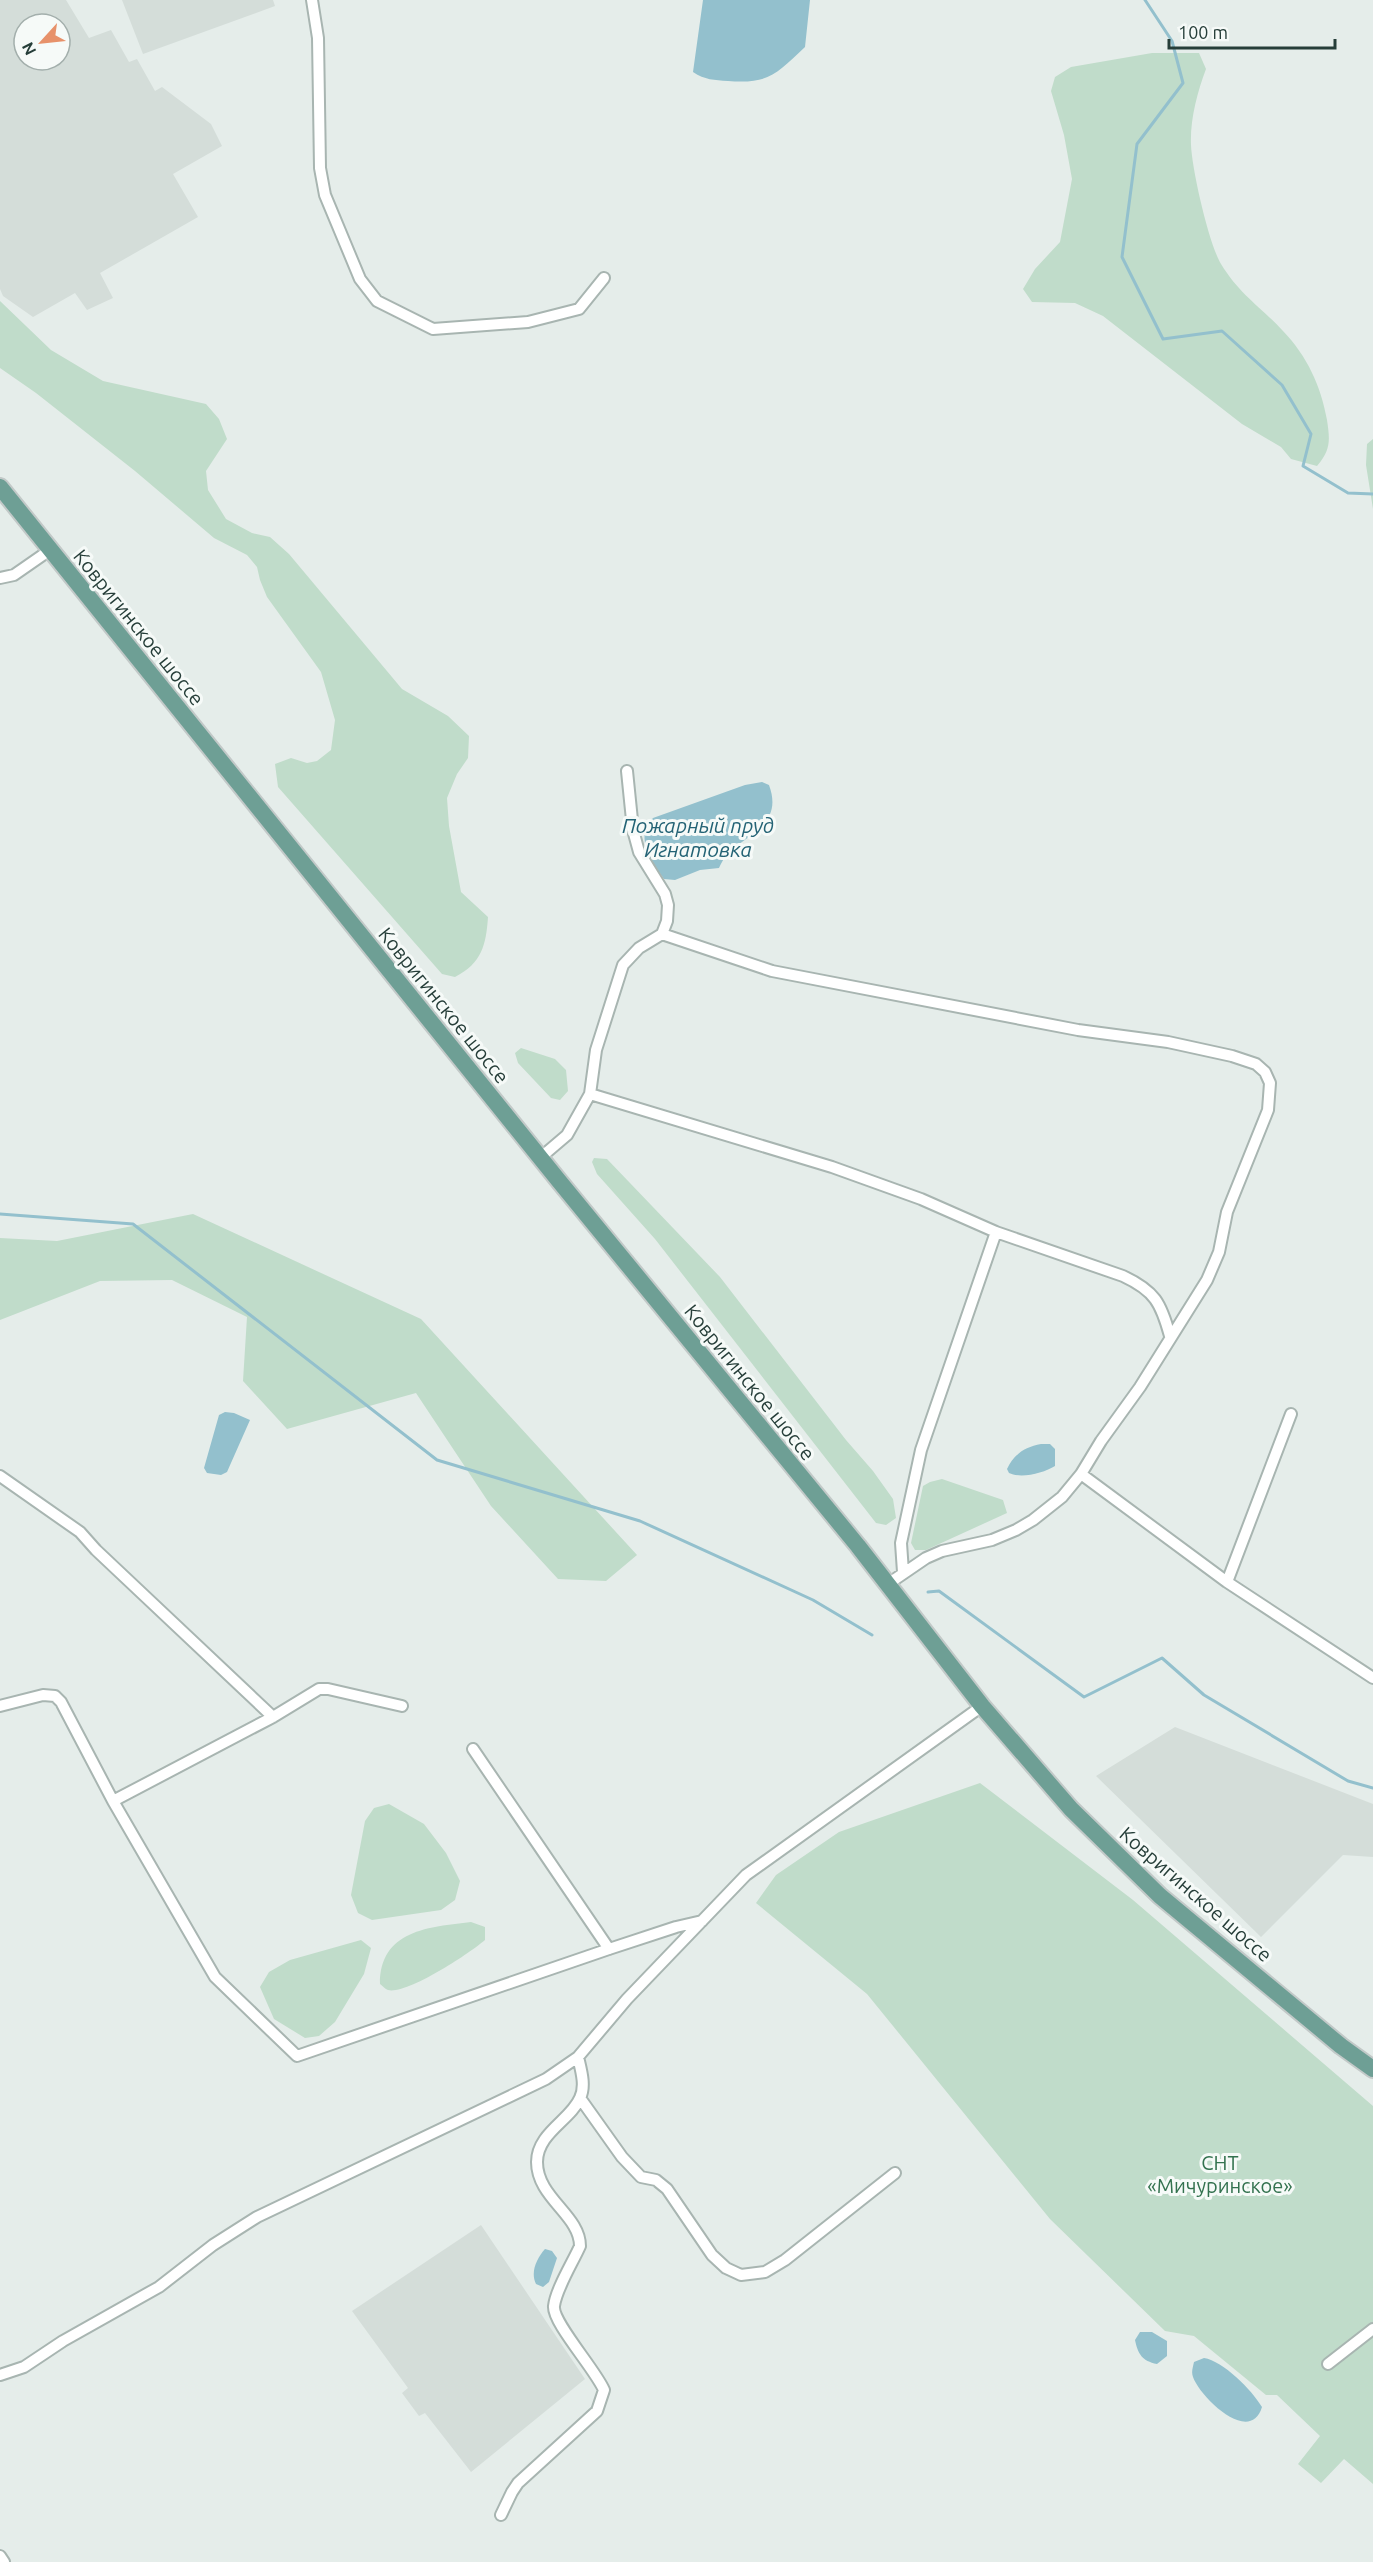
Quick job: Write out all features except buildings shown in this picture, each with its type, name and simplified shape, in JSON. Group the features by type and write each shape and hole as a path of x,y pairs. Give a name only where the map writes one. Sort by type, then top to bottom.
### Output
{"main road":[{"name":"Ковригинское шоссе","path":"0,487 540,1158 858,1546 982,1706 1071,1809 1160,1896 1341,2046 1373,2069"}],"street":[{"path":"312,0 318,38 320,168 325,195 360,279 377,301 433,329 528,322 579,309 604,278"},
{"path":"0,578 14,574 50,550"},
{"path":"540,1158 567,1135 590,1094 596,1050 623,966 639,948 662,934 667,921 668,905 659,883 650,873 639,852 633,830 627,771"},
{"path":"662,934 772,971 1078,1030 1168,1042 1256,1064 1265,1072 1270,1083 1268,1110 1227,1212 1220,1252 1207,1280 1140,1387 1101,1441 1081,1474 1062,1497 1016,1530 992,1540 942,1551 903,1572 888,1584"},
{"path":"590,1094 831,1167 921,1199 996,1232 1144,1286 1155,1297 1170,1336"},
{"path":"903,1572 901,1542 921,1450 996,1232"},
{"path":"1227,1582 1291,1414"},
{"path":"1081,1474 1227,1582 1373,1678"},
{"path":"0,1476 80,1532 96,1550 273,1717"},
{"path":"113,1801 273,1717 319,1689 328,1689 402,1706"},
{"path":"0,1706 43,1695 55,1696 61,1702 113,1801 215,1977 297,2056 609,1949 702,1921"},
{"path":"0,2375 24,2367 63,2341 159,2287 213,2245 257,2217 546,2079 578,2057 627,1999 746,1875 982,1706"},
{"path":"473,1749 609,1949"},
{"path":"501,2515 518,2483 597,2411 604,2390 598,2376 555,2316 554,2303 580,2246 580,2240 576,2230 542,2184 537,2159 542,2142 580,2098 583,2077 578,2057"},
{"path":"580,2098 622,2157 640,2177 656,2180 667,2189 712,2255 726,2268 741,2275 765,2271 785,2260 895,2173"},
{"path":"1328,2364 1373,2329"}],"shaded area":[{"path":"0,0 66,0 89,38 111,30 129,62 137,59 155,91 162,87 211,124 222,146 173,174 198,217 100,273 113,298 87,310 75,293 33,317 3,296 0,289"},
{"path":"122,0 273,0 275,6 143,54"},
{"path":"1175,1727 1373,1804 1373,1857 1343,1855 1261,1937 1096,1776"},
{"path":"481,2225 585,2379 471,2472 425,2413 419,2416 402,2393 408,2388 352,2311"}],"green space":[{"path":"1152,53 1199,53 1206,69 1195,107 1191,145 1194,171 1206,224 1216,254 1228,275 1292,341 1312,372 1324,407 1329,433 1327,450 1317,466 1291,459 1281,447 1242,424 1103,316 1075,303 1032,302 1023,289 1035,269 1060,242 1072,179 1064,135 1051,91 1055,77 1071,67"},
{"path":"0,301 51,350 103,381 206,404 219,419 227,439 206,471 208,490 226,519 252,533 270,537 289,554 402,689 448,716 469,736 468,758 457,774 447,798 449,826 461,892 488,917 481,952 464,972 455,977 442,974 278,787 275,764 291,758 307,763 317,761 331,750 335,720 321,672 267,597 257,567 247,555 214,538 135,471 36,393 0,368"},
{"path":"1373,439 1373,509 1366,465 1367,444"},
{"path":"521,1048 555,1059 566,1070 568,1091 560,1100 551,1098 518,1063 515,1053"},
{"path":"594,1158 607,1159 720,1277 846,1440 873,1471 893,1499 896,1518 886,1525 876,1523 655,1239 597,1174 592,1162"},
{"path":"193,1214 421,1319 637,1555 606,1581 558,1579 491,1506 416,1393 287,1429 243,1381 247,1317 172,1280 100,1281 0,1320 0,1238 57,1241"},
{"path":"942,1479 1003,1500 1007,1513 926,1550 915,1550 911,1543 923,1486"},
{"name":"СНТ «Мичуринское»","path":"980,1783 1133,1900 1373,2106 1373,2484 1344,2459 1321,2483 1298,2464 1320,2436 1277,2395 1266,2395 1194,2336 1165,2331 1050,2219 867,1994 756,1903 776,1875 839,1832"},
{"path":"389,1804 424,1824 446,1853 460,1881 455,1900 441,1910 372,1920 358,1913 351,1895 365,1821 374,1808"},
{"path":"471,1922 485,1927 485,1940 466,1954 438,1972 409,1986 388,1990 380,1984 382,1966 388,1952 398,1942 424,1930"},
{"path":"361,1940 371,1948 364,1974 335,2022 319,2036 305,2038 274,2019 260,1987 269,1972 290,1960"}],"water":[{"path":"703,0 810,0 805,47 787,64 763,79 742,82 702,77 693,72"},
{"name":"Пожарный пруд Игнатовка","path":"762,782 769,785 772,799 771,810 761,827 734,848 719,868 700,870 675,880 664,879 650,857 645,842 647,826 653,818 745,785"},
{"path":"225,1412 250,1420 227,1472 221,1475 207,1473 204,1468 219,1415"},
{"path":"1050,1444 1055,1449 1055,1466 1032,1474 1009,1473 1007,1469 1017,1455 1025,1449"},
{"path":"545,2249 552,2251 557,2258 549,2282 543,2287 536,2284 534,2270"},
{"path":"1140,2332 1152,2332 1167,2341 1167,2356 1157,2364 1144,2359 1139,2353 1135,2340"},
{"path":"1204,2358 1228,2370 1251,2393 1262,2407 1256,2418 1247,2422 1237,2420 1215,2406 1205,2396 1197,2386 1192,2373 1194,2362"}],"waterway":[{"path":"1145,0 1172,41 1183,83 1137,144 1122,257 1163,339 1222,331 1282,385 1311,434 1303,466 1348,493 1373,494"},
{"path":"0,1214 133,1224 437,1460 640,1521 813,1600 872,1635"},
{"path":"928,1592 939,1591 1084,1697 1162,1658 1204,1695 1348,1781 1373,1788"}]}
